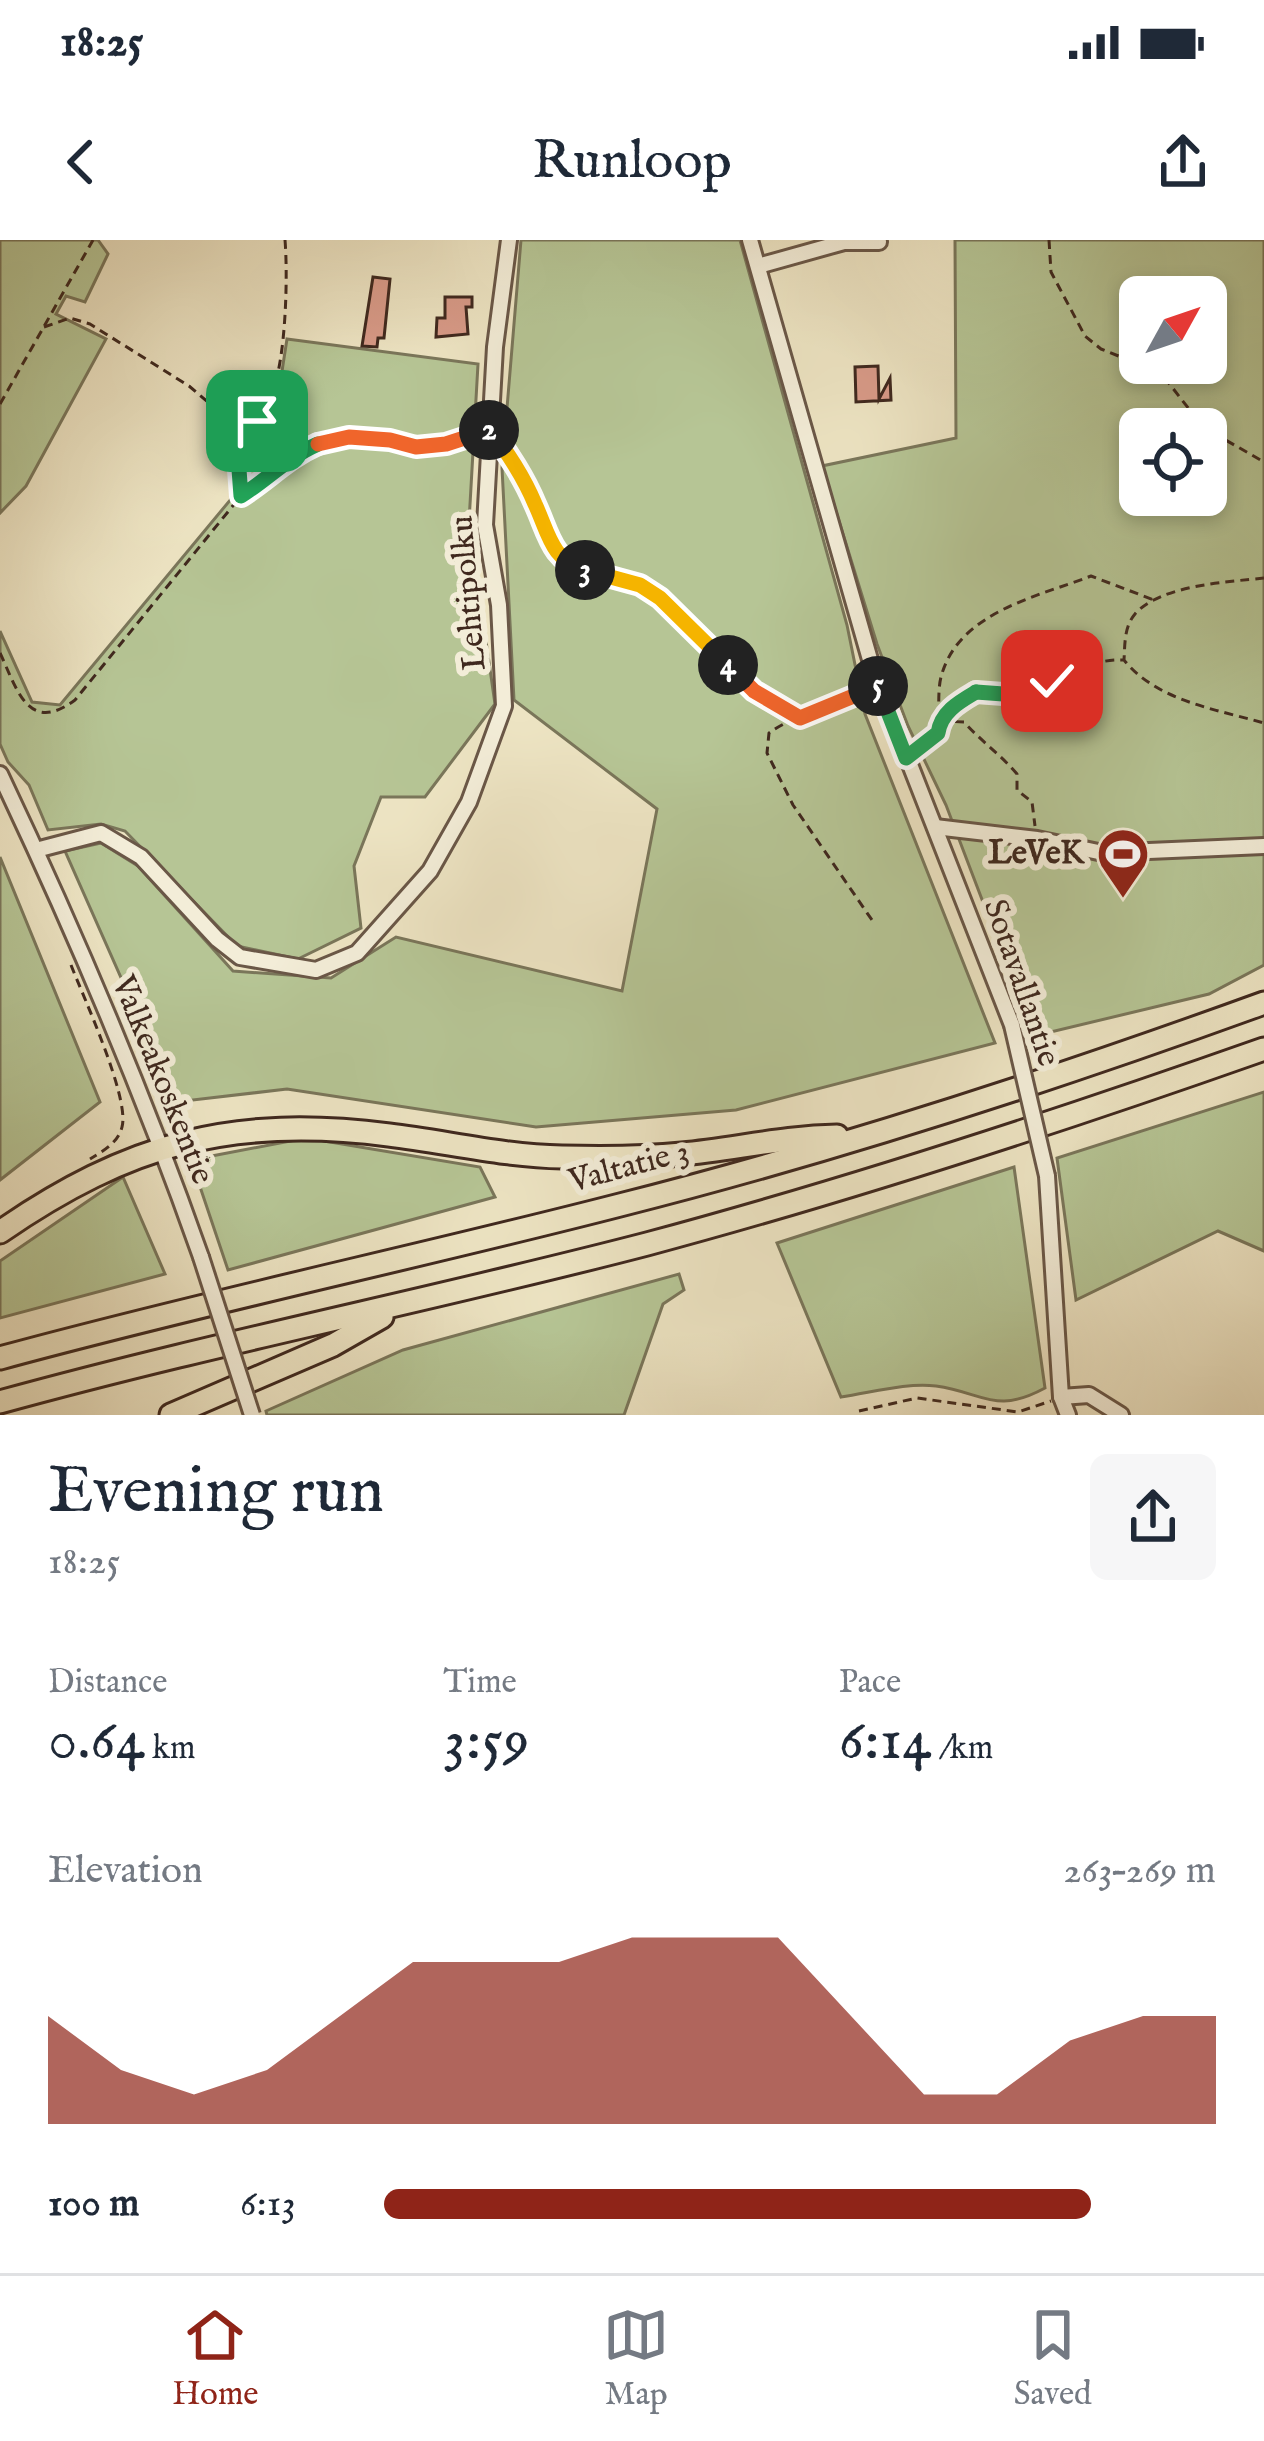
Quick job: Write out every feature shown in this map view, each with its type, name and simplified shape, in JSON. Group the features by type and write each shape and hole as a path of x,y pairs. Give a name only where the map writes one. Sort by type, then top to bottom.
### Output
{"highway":[{"name":"Valtatie 3","path":"0,1358 625,1204 873,1135 1083,1069 1264,1003"},
{"path":"0,1402 402,1305 855,1186 1264,1049"},
{"path":"0,1232 129,1158 264,1128 327,1128 486,1150 623,1158 800,1137 873,1135"},
{"path":"171,1415 333,1345 402,1305"}],"street":[{"name":"Lehtipolku","path":"36,850 101,833 128,847 157,872 240,957 316,970 357,953 430,871 469,802 505,706 500,605 485,525 488,429 509,240"},
{"name":"Sotavallantie","path":"750,240 878,685 1012,1025 1047,1176 1061,1397 1068,1415"},
{"path":"758,266 844,242 878,242"},
{"name":"Valkeakoskentie","path":"0,774 163,1147 252,1415"},
{"path":"935,827 1103,853 1264,846"},
{"path":"1061,1397 1089,1395 1121,1415"}],"path":[{"path":"0,404 94,240"},
{"path":"237,443 257,421 274,390 288,272 285,240"},
{"path":"1049,240 1051,272 1085,336 1101,349 1161,374 1202,427 1264,462"},
{"path":"44,327 70,318 90,324 190,386 209,403 237,443 241,496"},
{"path":"0,653 29,707 45,715 62,710 241,496 283,463 314,446 349,437 416,447 446,444 488,429 534,500 550,545 568,565 640,585 660,598 754,691 800,718"},
{"path":"906,758 938,733 941,677 964,636 997,612 1091,576 1154,600"},
{"path":"1264,578 1225,581 1154,600 1136,612 1126,628 1124,660 1138,678 1160,691 1264,723"},
{"path":"940,721 976,692 1017,695 1101,659 1124,660"},
{"path":"874,923 793,805 767,754 769,733 784,722 878,685"},
{"path":"940,721 964,722 1017,774 1017,790 1032,802 1036,839"},
{"path":"71,965 124,1117 116,1140 88,1160"},
{"path":"859,1411 917,1399 1018,1412 1061,1397"}],"green space":[{"path":"0,240 98,240 108,254 85,302 66,296 56,314 106,339 26,486 0,513"},
{"path":"521,240 740,240 847,625 865,714 995,1043 736,1110 536,1127 287,1089 176,1102 65,851 101,843 138,866 233,971 331,978 396,937 622,991 657,809 514,700 502,468"},
{"path":"955,240 1264,240 1264,965 1209,994 1034,1036 946,805 908,726 877,644 822,466 956,438"},
{"path":"287,339 478,364 469,522 495,704 425,797 381,797 354,866 361,928 298,959 237,946 125,831 101,824 48,830 29,785 8,762 0,744 0,631 32,702 60,705 241,487 307,439 299,420 275,416"},
{"path":"0,857 100,1102 0,1180"},
{"path":"1264,1092 1264,1251 1218,1231 1076,1300 1057,1158"},
{"path":"306,1138 480,1167 495,1197 228,1270 191,1160"},
{"path":"1014,1167 1045,1388 1001,1401 925,1385 841,1397 777,1243"},
{"path":"123,1177 165,1274 0,1318 0,1261"},
{"path":"679,1274 684,1290 663,1304 624,1415 267,1415 266,1411 403,1350"}],"building":[{"path":"373,277 390,279 384,338 378,338 377,347 362,346"},
{"path":"445,297 472,297 472,307 466,307 468,334 436,337 437,318 445,318"},
{"path":"878,366 879,399 890,378 891,400 856,402 855,367"}],"place":[{"name":"LeVeK","path":"1123,900"}],"route":[{"path":"257,421 237,443 241,496 314,446 349,437 416,447 458,442 488,429 534,500 550,545 568,565 640,585 660,598 754,691 800,718 878,685 906,758 938,733 940,721 956,704 976,692 1017,695 1052,681"}]}
